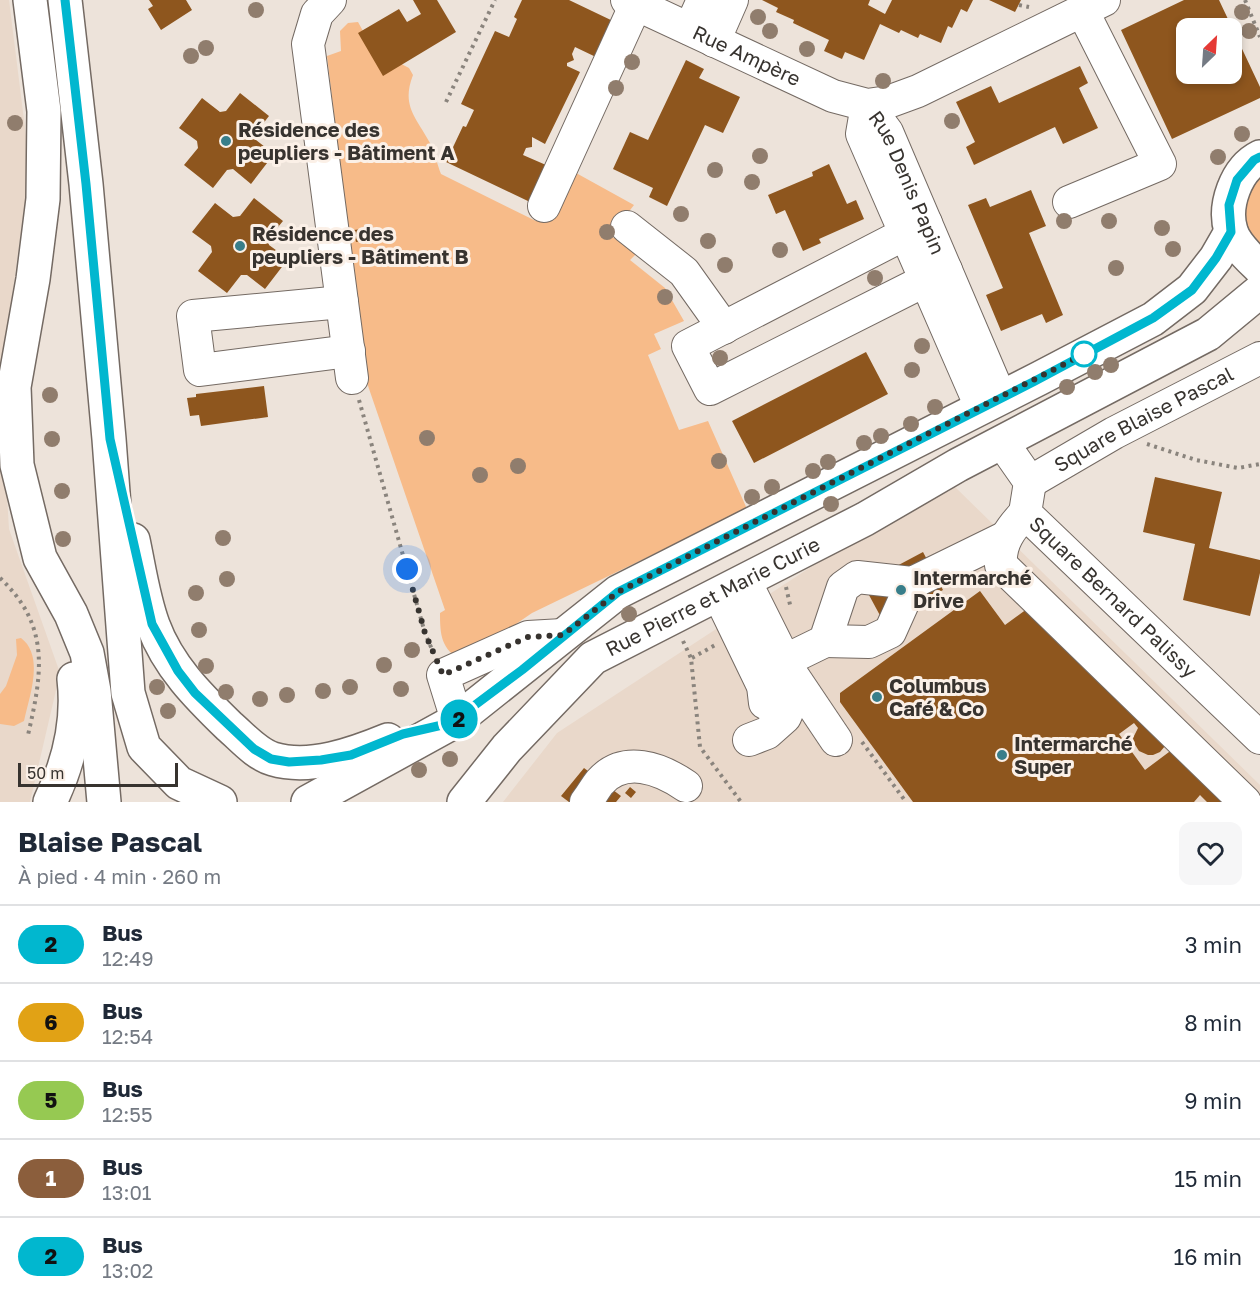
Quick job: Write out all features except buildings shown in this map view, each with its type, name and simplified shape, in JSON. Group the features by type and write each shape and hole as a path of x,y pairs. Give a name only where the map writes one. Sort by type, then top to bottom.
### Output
{"main road":[{"path":"30,0 44,111 43,199 33,279 14,387 17,465 12,497 18,531 30,565 72,660 77,700 70,751 61,781 50,802"},
{"path":"65,0 86,184 110,439 128,693 144,747 179,783 220,802"},
{"path":"1260,157 1254,160 1237,180 1229,205 1231,232 1260,268"},
{"name":"Rue Pierre et Marie Curie","path":"308,802 454,722 618,592 1153,318 1192,290 1216,258 1231,232"},
{"name":"Rue Pierre et Marie Curie","path":"464,802 507,748 593,658 865,519 958,465 1208,334 1260,291"},
{"name":"Rue Pierre et Marie Curie","path":"1002,442 1000,425 1005,413 1025,400 1003,396"},
{"path":"110,439 152,624 178,671 195,693 254,749 271,759 289,762 321,760 351,755 403,734 454,722"},
{"path":"17,465 40,558 71,614 87,653 94,692 104,802"},
{"path":"732,588 714,578 715,569 718,561 736,544 741,529"},
{"path":"175,802 190,800 200,802"}],"street":[{"path":"330,0 317,14 308,44 342,302 350,364 200,370 193,316 342,302"},
{"path":"702,35 703,0"},
{"path":"702,35 732,0"},
{"path":"544,206 632,2"},
{"name":"Rue Ampère","path":"632,2 833,96 867,105"},
{"path":"867,105 888,102 918,91 1093,5 1160,164 1069,202"},
{"name":"Rue Denis Papin","path":"867,105 862,134 916,228 936,275 1003,396"},
{"path":"627,227 684,272 724,328"},
{"path":"916,228 688,346 710,389 936,275"},
{"name":"Square Blaise Pascal","path":"1030,482 1127,427 1260,358"},
{"path":"1002,442 1030,482"},
{"name":"Square Bernard Palissy","path":"1030,482 1015,525 1260,738"},
{"path":"825,641 843,586 857,577 912,583 1015,525"},
{"path":"1015,525 1000,554 1001,565 1245,802"},
{"path":"763,686 825,641 869,642 890,632 912,583"},
{"path":"732,588 763,686 765,704 760,725 749,740 767,733 785,717 794,696 788,667"},
{"path":"732,588 836,740"},
{"path":"454,722 443,675 528,637 563,635"},
{"path":"586,802 601,781 621,767 641,765 672,776 686,786"}],"path":[{"path":"446,102 495,0"},
{"path":"1245,0 1260,38"},
{"path":"350,364 425,633 443,675"},
{"path":"1127,427 1146,444 1196,460 1238,468 1260,464"},
{"path":"0,578 19,600 32,623 39,646 38,688 28,735"},
{"path":"672,617 691,658 700,747 741,802"}],"shaded area":[{"path":"0,0 9,0 30,168 0,381"},
{"path":"358,22 373,49 409,68 413,75 409,103 432,147 441,174 536,221 558,163 634,205 610,236 640,250 630,260 665,288 684,321 654,334 661,349 648,355 679,430 708,421 747,509 532,613 462,661 450,652 443,641 440,613 445,610 366,380 327,56 341,51 340,31 348,23"},
{"path":"1260,169 1260,259 1246,242 1240,204"},
{"path":"0,381 9,529 60,673 30,802 0,802"},
{"path":"954,486 1260,785 1260,802 503,802 557,733 863,533 944,489 948,492"},
{"path":"21,638 32,655 34,666 32,689 24,721 14,726 0,724 0,694 6,686 17,655 16,639"}],"bus line":[{"name":"2","path":"65,0 86,184 110,439 152,624 178,671 195,693 254,749 271,759 289,762 351,755 403,734 457,720 618,592 1035,381 1153,318 1192,290 1216,258 1231,232 1229,205 1237,180 1254,160 1260,157"}],"place":[{"name":"Résidence des peupliers - Bâtiment A","path":"226,141"},
{"name":"Résidence des peupliers - Bâtiment B","path":"240,246"},
{"name":"Intermarché Drive","path":"901,590"},
{"name":"Columbus Café & Co","path":"877,697"},
{"name":"Intermarché Super","path":"1002,755"}],"route":[{"path":"407,569 425,633 443,675 528,637 563,635 618,592 1092,350 1084,354"}]}
